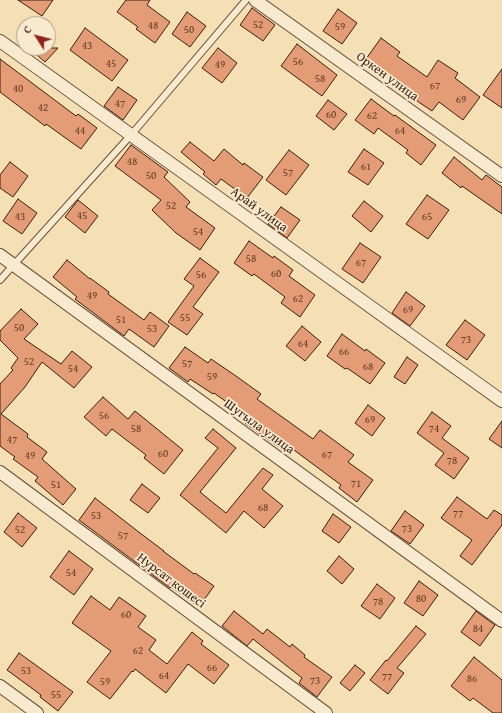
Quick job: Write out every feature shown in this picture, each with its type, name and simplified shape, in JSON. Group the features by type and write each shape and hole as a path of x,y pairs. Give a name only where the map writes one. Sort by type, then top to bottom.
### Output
{"street":[{"name":"Оркен улица","path":"256,0 502,176"},
{"name":"Арай улица","path":"0,41 502,401"},
{"name":"Шугыла улица","path":"0,255 502,621"},
{"name":"Нурсат кошесi","path":"0,472 326,713"},
{"path":"0,686 37,713"}],"lane":[{"path":"0,280 131,135 246,0"}],"building":[{"path":"18,0 53,0 42,16"},
{"path":"126,0 150,0 147,5 170,22 155,43 136,29 138,27 117,12"},
{"path":"252,8 275,25 263,41 240,25"},
{"path":"338,9 357,23 342,44 323,31"},
{"path":"187,12 206,26 190,47 172,34"},
{"path":"85,28 128,60 112,81 70,50"},
{"path":"381,38 400,52 397,56 427,77 438,60 458,73 455,78 480,97 463,120 439,102 432,111 411,98 392,84 395,80 366,59"},
{"path":"297,44 337,75 322,96 281,66"},
{"path":"218,48 237,63 222,83 202,68"},
{"path":"38,56 51,56 45,62"},
{"path":"0,59 76,116 78,114 97,128 81,149 46,124 45,126 0,92"},
{"path":"502,69 502,108 483,95"},
{"path":"118,87 137,100 123,120 104,106"},
{"path":"371,99 436,145 421,165 406,153 408,150 378,128 374,134 355,120"},
{"path":"328,100 347,114 334,130 316,116"},
{"path":"190,142 214,161 224,149 243,165 244,163 263,177 247,198 221,179 216,185 203,174 205,172 181,152"},
{"path":"131,145 168,172 164,177 190,202 186,207 215,228 200,250 176,233 152,210 161,200 115,166"},
{"path":"364,149 384,163 368,185 348,172"},
{"path":"289,150 309,165 286,195 266,180"},
{"path":"454,157 482,180 486,175 502,187 502,214 462,186 461,188 442,173"},
{"path":"10,162 28,176 13,197 0,188 0,175"},
{"path":"427,195 449,210 428,239 406,224"},
{"path":"18,199 37,213 22,234 3,221"},
{"path":"78,200 98,216 85,233 65,217"},
{"path":"364,201 383,216 371,232 352,216"},
{"path":"281,207 300,220 287,238 268,224"},
{"path":"249,241 273,258 274,256 293,270 289,276 315,295 300,317 281,303 285,297 254,274 252,276 234,263"},
{"path":"360,243 381,257 363,283 342,269"},
{"path":"200,258 219,272 193,307 203,314 187,335 168,322 194,286 184,279"},
{"path":"67,260 109,292 108,294 144,320 150,312 169,326 154,347 129,329 124,336 75,299 77,297 53,277"},
{"path":"406,292 425,306 410,326 392,313"},
{"path":"21,309 38,324 24,339 61,364 72,351 92,367 74,388 42,362 25,387 1,414 28,434 27,437 47,452 42,459 76,489 63,505 35,481 38,477 13,459 15,457 0,446 0,384 13,370 11,368 18,358 0,340 0,331"},
{"path":"465,320 485,335 467,360 446,345"},
{"path":"302,326 321,342 305,361 286,346"},
{"path":"342,334 365,351 366,349 385,363 370,384 327,356"},
{"path":"185,347 208,363 211,359 236,376 261,394 257,399 313,439 320,430 354,455 348,462 373,480 357,502 339,488 341,485 294,450 290,455 245,423 249,418 214,393 213,394 190,379 188,382 169,368"},
{"path":"407,357 418,365 405,384 394,377"},
{"path":"103,397 128,419 135,411 183,450 164,474 144,458 146,455 112,429 106,436 84,417"},
{"path":"368,405 385,418 372,436 355,423"},
{"path":"432,412 451,426 442,438 469,458 454,479 435,465 444,453 417,433"},
{"path":"502,421 502,448 489,439"},
{"path":"213,429 236,448 200,492 226,513 263,468 273,475 262,489 283,506 264,528 244,511 226,533 180,495 218,448 205,438"},
{"path":"142,484 160,498 148,513 130,500"},
{"path":"457,497 487,519 494,510 502,515 502,525 472,565 460,556 472,540 441,518"},
{"path":"95,498 194,574 195,573 214,586 199,607 171,587 170,588 79,520"},
{"path":"405,511 424,525 410,544 391,531"},
{"path":"18,513 37,528 22,547 4,532"},
{"path":"333,514 351,527 339,543 322,531"},
{"path":"69,551 93,569 74,595 50,577"},
{"path":"339,556 354,569 342,584 327,571"},
{"path":"419,581 438,595 423,616 404,603"},
{"path":"377,584 395,598 380,619 361,606"},
{"path":"91,596 110,610 119,597 146,616 138,627 156,640 149,650 167,664 192,632 203,641 201,644 229,665 214,684 188,664 166,693 135,669 110,699 87,682 111,651 72,623"},
{"path":"234,611 263,634 267,629 290,647 292,644 305,655 304,657 332,677 317,697 299,683 302,678 253,639 247,646 222,626"},
{"path":"476,611 495,625 480,646 461,632"},
{"path":"416,626 426,634 397,668 404,673 388,694 370,680"},
{"path":"19,653 73,692 58,711 40,697 41,695 7,670"},
{"path":"474,657 502,680 502,713 493,713 473,698 470,701 451,686"},
{"path":"355,665 365,673 350,691 340,683"}]}
